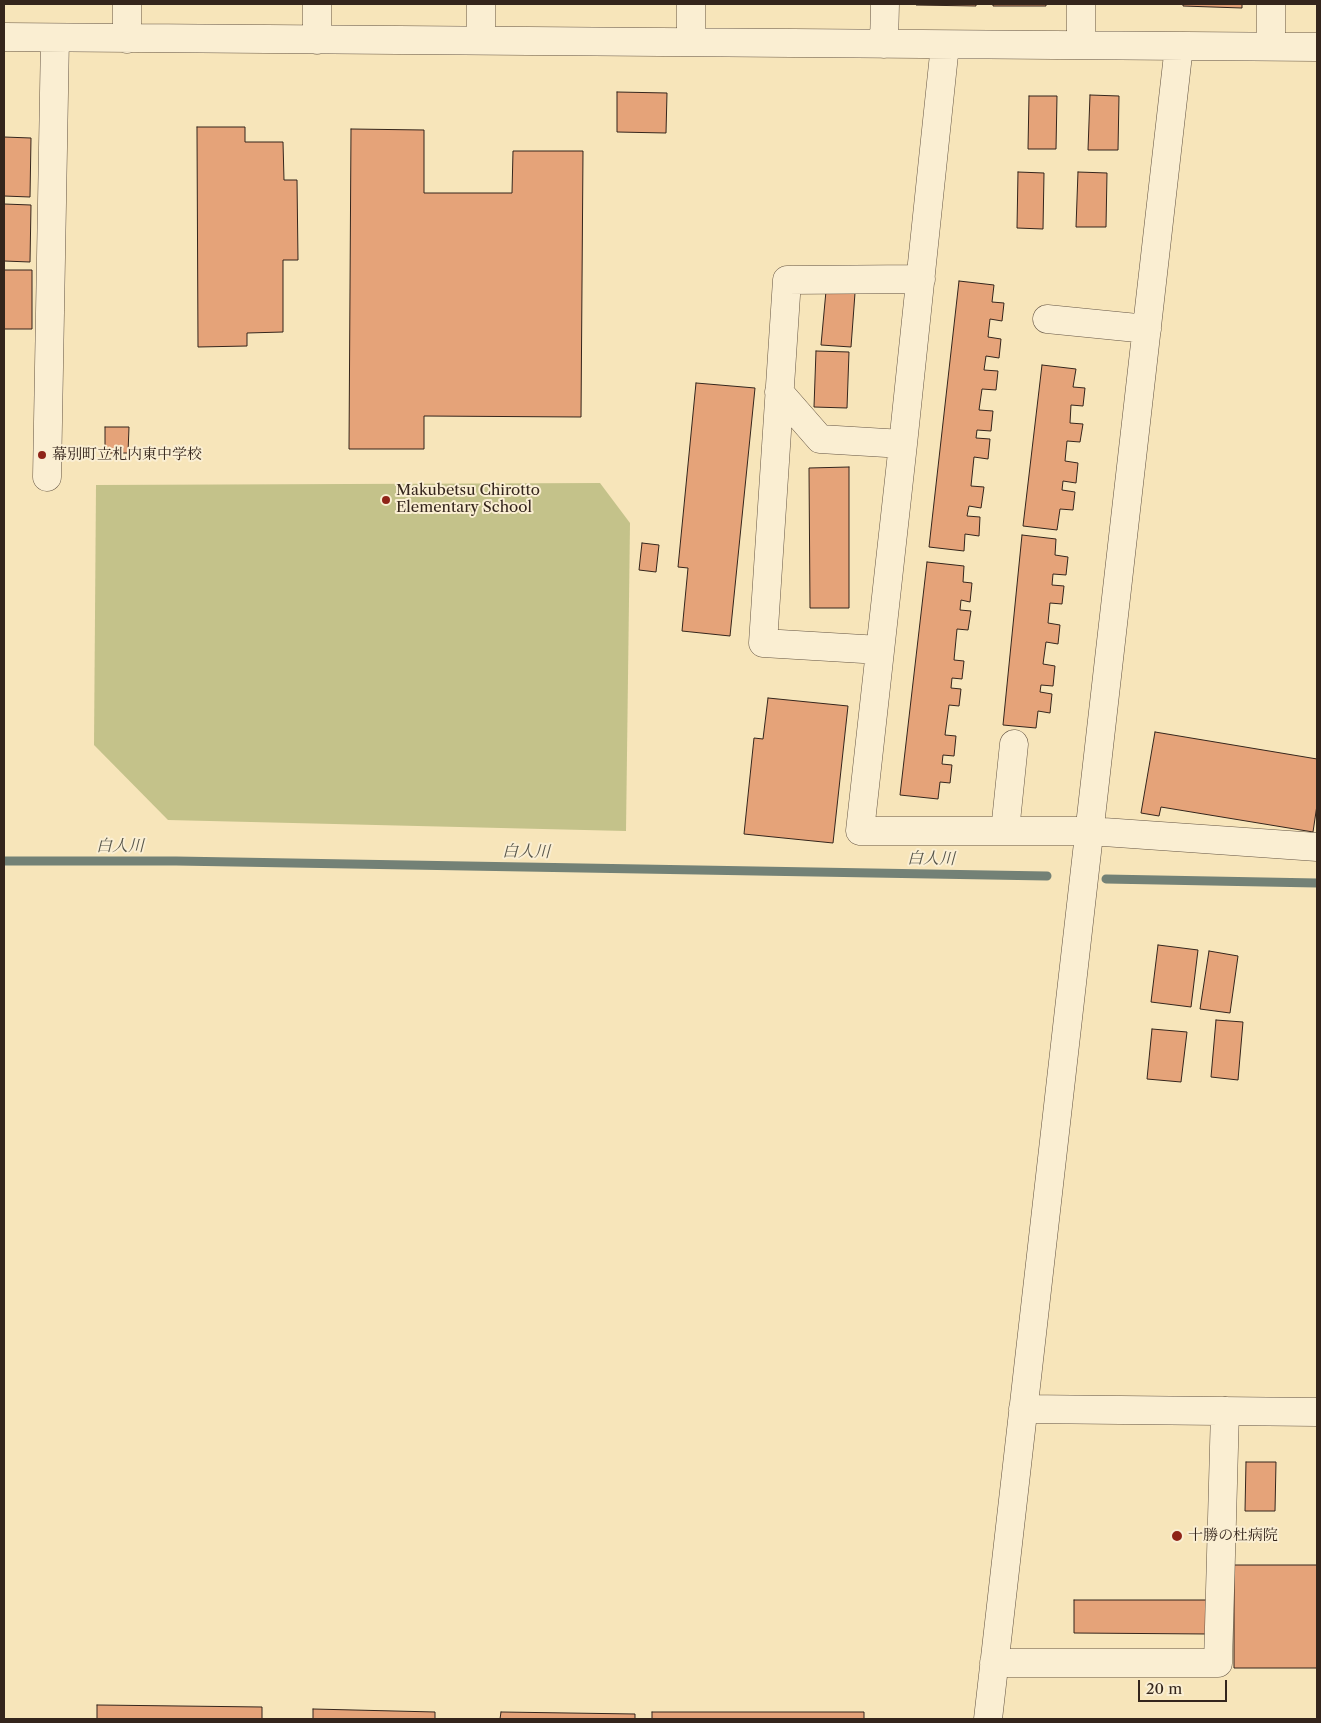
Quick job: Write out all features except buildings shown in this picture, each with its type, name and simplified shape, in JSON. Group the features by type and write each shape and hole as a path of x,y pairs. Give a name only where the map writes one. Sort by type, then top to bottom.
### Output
{"street":[{"path":"126,39 127,4"},
{"path":"317,4 317,40"},
{"path":"481,4 481,40"},
{"path":"691,42 692,4"},
{"path":"884,44 885,4"},
{"path":"1081,4 1081,45"},
{"path":"1270,46 1271,4"},
{"path":"4,38 1317,47"},
{"path":"47,477 55,38"},
{"path":"946,45 904,444 860,831 1089,831 1317,847"},
{"path":"988,1719 1180,46"},
{"path":"880,650 763,643 787,280 921,279"},
{"path":"1047,319 1147,329"},
{"path":"779,392 820,439 904,444"},
{"path":"1005,831 1014,744"},
{"path":"1023,1409 1317,1412"},
{"path":"994,1663 1218,1663 1225,1411"}],"shaded area":[{"path":"600,483 630,523 626,831 168,820 94,745 96,485"}],"waterway":[{"name":"白人川","path":"4,861 176,861 1047,876"},
{"name":"白人川","path":"1106,879 1317,883"}],"place":[{"name":"幕別町立札内東中学校","path":"42,455"},
{"name":"Makubetsu Chirotto Elementary School","path":"386,500"},
{"name":"十勝の杜病院","path":"1177,1536"}]}
